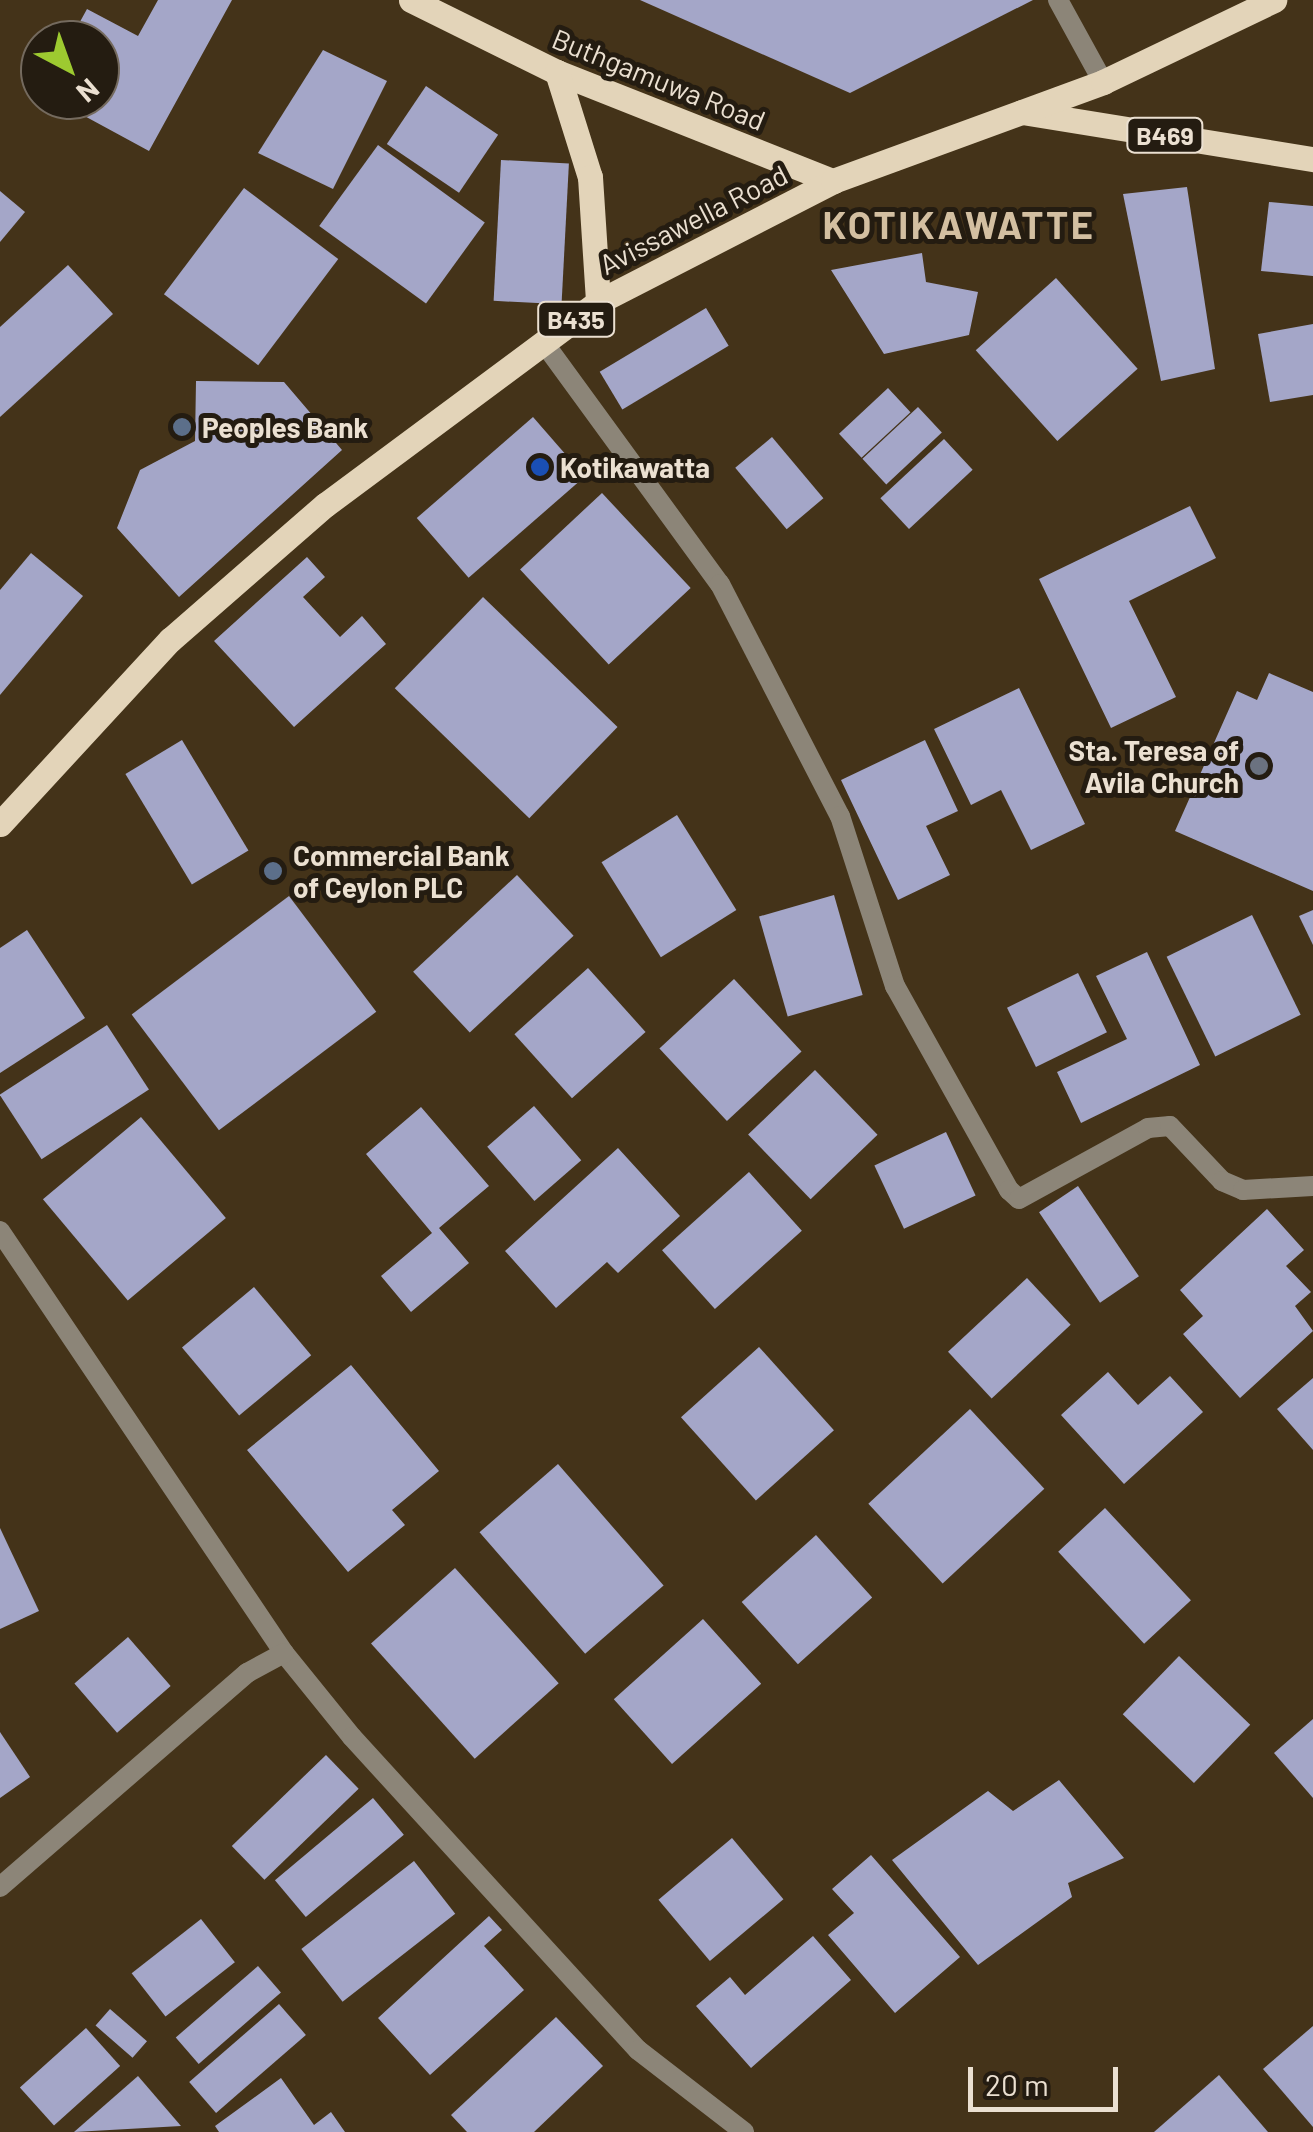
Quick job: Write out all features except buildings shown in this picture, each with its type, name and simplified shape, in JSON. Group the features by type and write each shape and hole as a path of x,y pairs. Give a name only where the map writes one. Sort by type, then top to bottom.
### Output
{"main road":[{"name":"Buthgamuwa Road","path":"411,0 557,72 834,181"},
{"name":"Avissawella Road","path":"0,824 170,640 325,505 598,302 834,181 1103,82 1274,0"},
{"path":"557,72 590,177 598,302"},
{"name":"B469","path":"1017,112 1313,159"}],"street":[{"path":"1058,0 1103,82"},
{"path":"544,343 720,584 840,816 895,986 1010,1190 1020,1199 1148,1128 1170,1126 1222,1181 1243,1190 1313,1186"},
{"path":"0,1231 284,1653 526,1933 638,2050 744,2132"},
{"path":"0,1887 247,1673 284,1653"}],"place":[{"name":"Peoples Bank","path":"182,427"},
{"name":"Kotikawatta","path":"540,467"},
{"name":"Sta. Teresa of Avila Church","path":"1259,766"},
{"name":"Commercial Bank of Ceylon PLC","path":"273,871"}],"district":[{"name":"KOTIKAWATTE","path":"959,225"}]}
